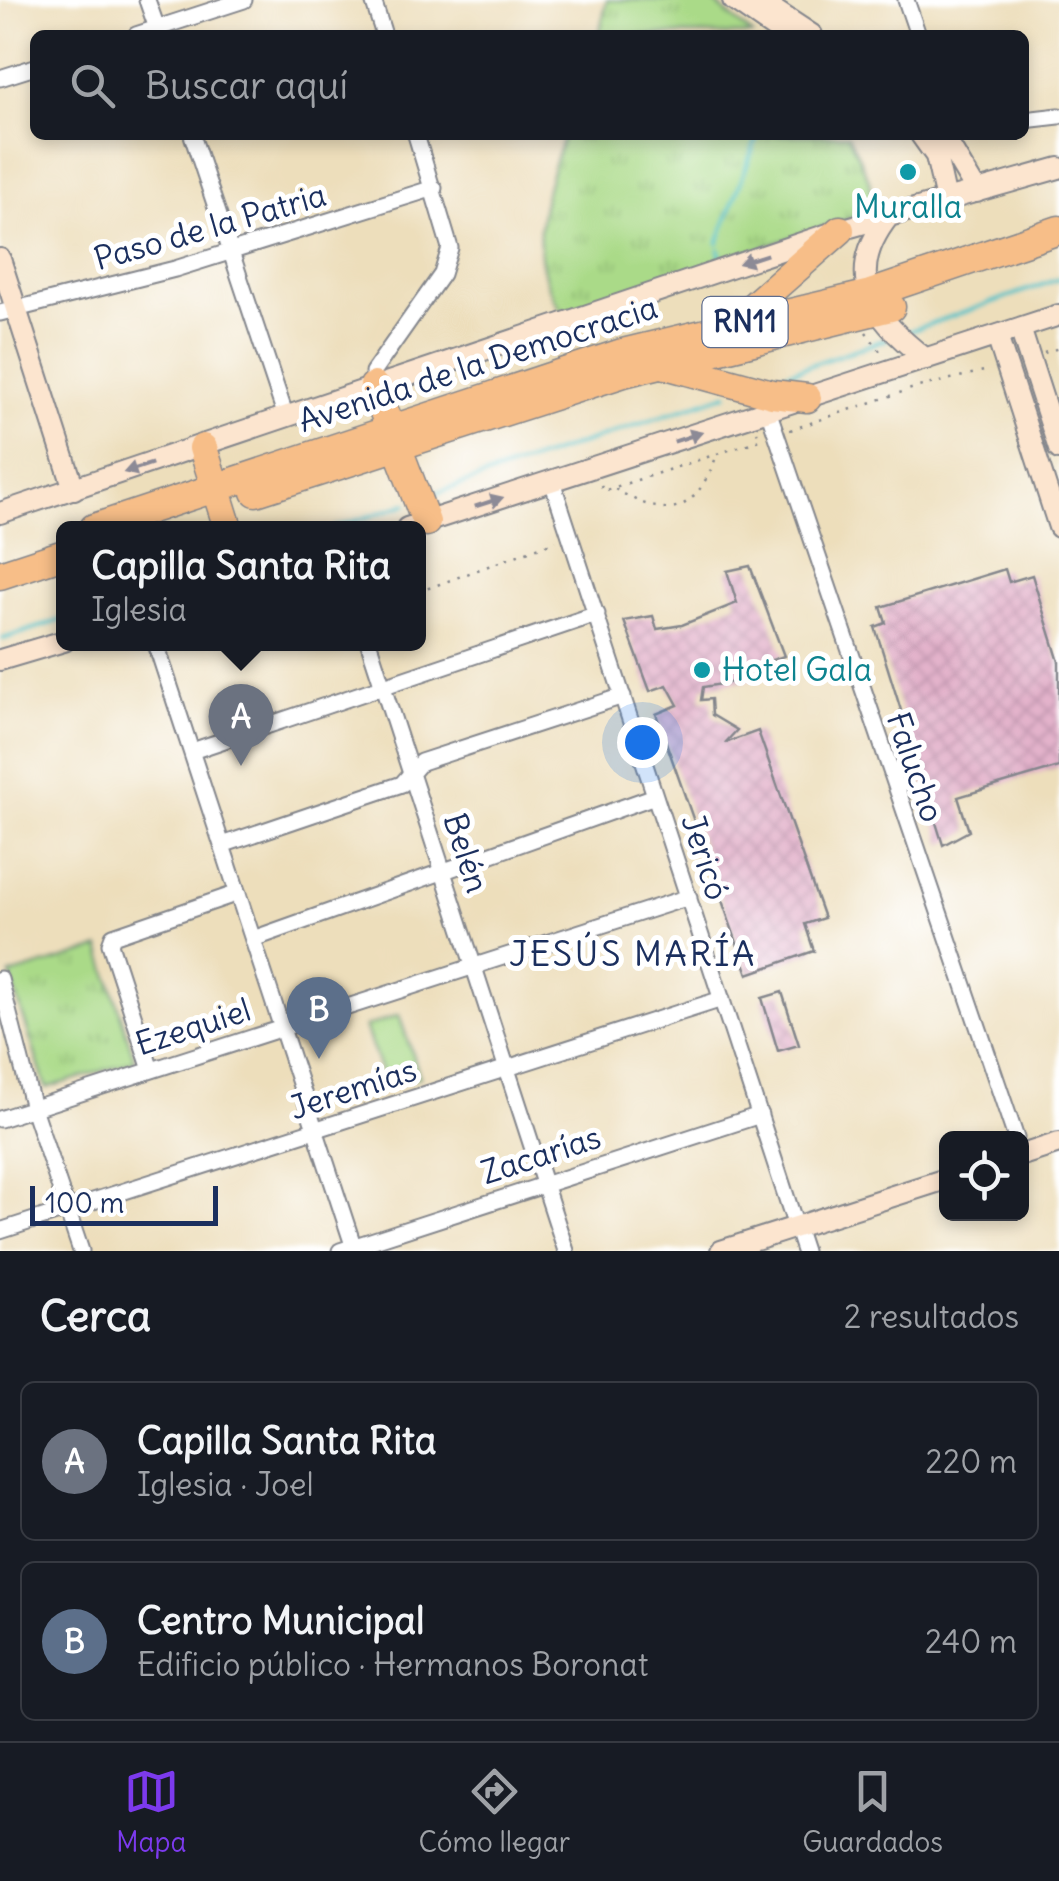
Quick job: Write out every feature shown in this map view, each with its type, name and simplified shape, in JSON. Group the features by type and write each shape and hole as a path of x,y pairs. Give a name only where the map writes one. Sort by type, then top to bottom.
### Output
{"highway":[{"path":"733,324 840,230"},
{"name":"Avenida de la Democracia","path":"166,521 221,506 622,353 733,324 868,308 1059,230"},
{"name":"Avenida de la Democracia","path":"396,439 868,308 1059,249"},
{"path":"659,364 753,400 807,398"},
{"path":"374,386 396,439 415,521"},
{"path":"202,448 221,506"},
{"name":"Avenida de la Democracia","path":"134,521 221,506"},
{"path":"0,559 56,541"},
{"path":"0,576 56,557"}],"street":[{"path":"147,0 157,30"},
{"path":"163,30 244,0"},
{"path":"373,0 382,30"},
{"path":"733,0 777,30"},
{"path":"759,0 804,30"},
{"path":"906,0 916,30"},
{"path":"0,78 30,68"},
{"path":"1029,119 1059,116"},
{"path":"194,140 286,416"},
{"path":"374,386 373,372 442,274 450,248 418,140"},
{"path":"925,140 936,156 946,200"},
{"path":"946,140 977,192"},
{"name":"Avenida de la Democracia","path":"0,513 840,230 1055,172"},
{"name":"Paso de la Patria","path":"8,311 230,252 434,188"},
{"path":"889,216 877,231 868,258 868,308 892,334 926,359"},
{"path":"0,259 8,311 74,489"},
{"path":"807,398 1059,316"},
{"path":"1020,328 1059,449"},
{"path":"997,336 1059,527"},
{"path":"426,522 595,467 753,400"},
{"name":"Falucho","path":"753,400 776,435 1014,1131"},
{"name":"Jericó","path":"552,481 804,1251"},
{"path":"192,752 384,690 597,614"},
{"path":"0,660 56,643"},
{"path":"158,651 315,1130 349,1250"},
{"name":"Belén","path":"370,651 566,1251"},
{"path":"222,846 402,784 422,762 623,696"},
{"path":"253,939 655,796"},
{"path":"151,1070 110,944 113,936 238,893"},
{"name":"Ezequiel","path":"0,1119 689,897"},
{"path":"0,979 4,1013 32,1108 81,1251"},
{"name":"Jeremías","path":"0,1231 722,999"},
{"name":"Zacarías","path":"349,1250 545,1182 760,1115"},
{"path":"1029,1153 1059,1143"},
{"path":"720,1251 939,1181"}],"path":[{"path":"868,308 896,369 914,388"},
{"path":"1029,357 1059,348"},
{"path":"776,435 914,388 1006,365"},
{"path":"595,467 603,492 760,440 753,400"},
{"path":"614,488 656,510 677,508 706,484 717,455"},
{"path":"426,589 572,535"}],"green space":[{"path":"607,0 711,0 747,30 600,30"},
{"path":"562,140 850,140 870,182 872,211 563,313 543,269 540,248 540,225"},
{"path":"100,948 135,1061 46,1088 10,975"},
{"path":"399,1015 420,1077 387,1088 365,1027"}],"building":[{"path":"750,566 784,656 763,663 759,678 703,687 701,700 711,699 712,715 737,730 725,743 758,731 824,918 805,924 814,951 748,974 656,714 678,705 667,685 650,691 624,621 653,616 657,629 682,625 737,603 727,571"},
{"path":"1005,569 1009,582 1032,575 1059,662 1059,767 958,797 969,831 943,845 875,627 886,623 881,607"},
{"path":"782,992 799,1045 778,1051 762,998"}],"waterway":[{"path":"718,243 756,140"},
{"path":"719,249 721,261"},
{"path":"907,332 1059,279"},
{"path":"769,379 887,339"},
{"path":"428,496 727,394"},
{"path":"355,521 407,504"},
{"path":"3,639 56,622"}],"place":[{"name":"Muralla","path":"908,172"},
{"name":"Hotel Gala","path":"702,670"},
{"name":"Capilla Santa Rita","path":"241,766"},
{"name":"Centro Municipal","path":"319,1059"}],"district":[{"name":"JESÚS MARÍA","path":"633,954"}]}
